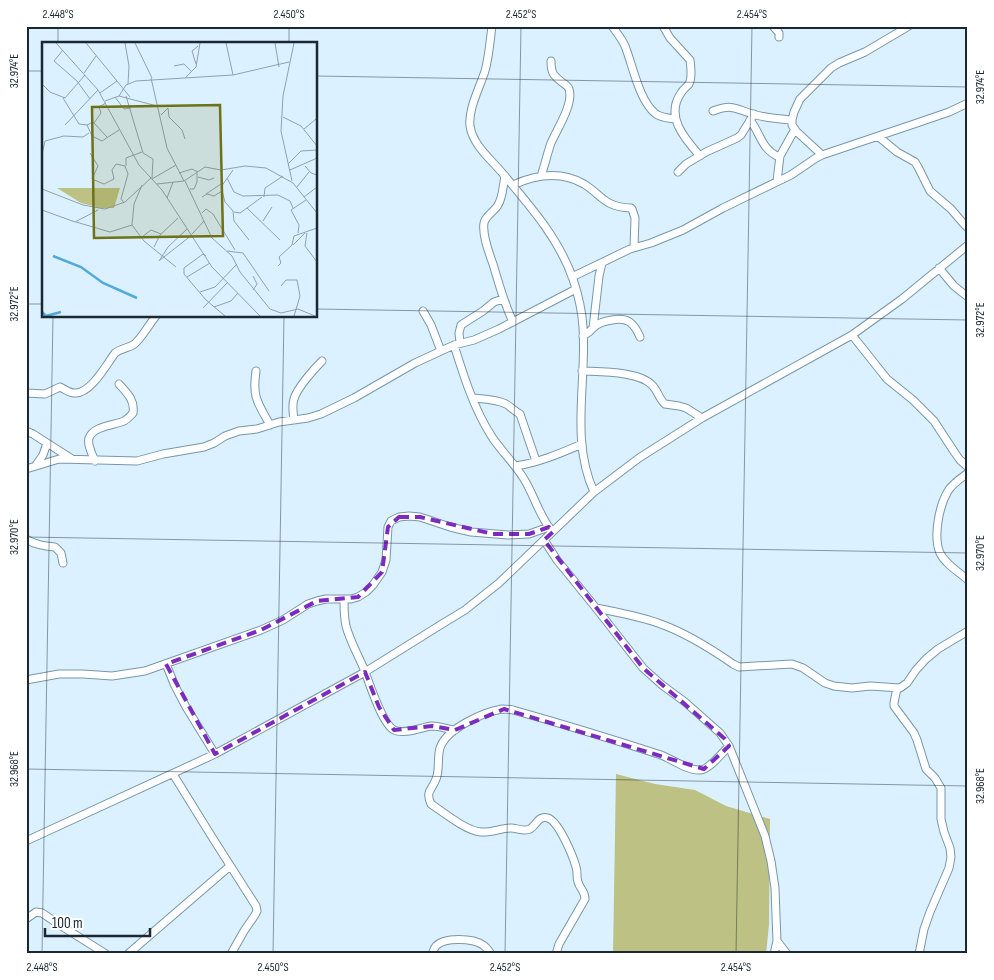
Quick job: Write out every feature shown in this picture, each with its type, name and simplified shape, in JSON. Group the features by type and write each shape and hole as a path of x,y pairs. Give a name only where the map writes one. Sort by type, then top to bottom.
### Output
{"street":[{"path":"492,26 486,68 470,115 470,125 472,134 479,146 513,185 558,245 576,289 582,316 583,336 582,444 585,467 594,492"},
{"path":"612,26 624,45 637,82 648,105 660,116 675,119"},
{"path":"663,26 670,38 690,60 690,83 681,92 674,110 679,128 691,147 700,156"},
{"path":"773,26 779,33 779,37"},
{"path":"822,155 792,126 794,112 800,99 830,68 865,52 909,26"},
{"path":"541,176 551,144 565,116 569,95 567,86 553,74 551,61"},
{"path":"572,278 634,247 667,238 791,175 822,155 949,112 968,103"},
{"path":"713,111 734,107 752,117 792,120"},
{"path":"678,172 686,164 737,138 741,135 752,117"},
{"path":"752,117 765,146 779,157"},
{"path":"777,181 779,157 795,129"},
{"path":"879,136 897,152 915,162 930,191 951,208 968,228"},
{"path":"505,176 501,201 486,218 484,224 488,248 503,298 513,322"},
{"path":"513,185 526,179 541,176 562,177 584,185 611,205 630,208 635,218 634,247"},
{"path":"26,841 215,754 365,672 465,610 499,583 544,540 551,530 594,492 639,458 702,418 852,335 902,299 968,245"},
{"path":"593,328 602,263"},
{"path":"939,268 954,286 968,297"},
{"path":"26,469 59,459 136,461 162,454 204,447 234,432 257,430 279,422 321,414 354,398 415,363 457,344 486,335 576,289"},
{"path":"503,298 494,302 461,325 457,344 463,374 493,438 525,480 551,530"},
{"path":"423,311 431,325 441,351"},
{"path":"26,393 46,394 60,387 71,393 80,393 98,376 114,353 134,344 154,318"},
{"path":"583,336 604,322 625,320 634,326 640,338"},
{"path":"852,335 887,379 934,422 960,460 968,467"},
{"path":"294,419 294,398 302,384 322,361"},
{"path":"256,371 254,392 270,425"},
{"path":"582,371 615,373 643,379 650,383 665,404 682,406 702,418"},
{"path":"95,460 89,443 90,435 104,426 122,422 133,413 134,403 119,384"},
{"path":"473,398 499,401 520,414 536,461"},
{"path":"26,431 72,459"},
{"path":"36,465 43,455 47,443"},
{"path":"515,466 561,454 582,444"},
{"path":"968,473 951,487 948,492 941,508 937,532 940,554 946,562 968,580"},
{"path":"26,680 59,674 112,676 145,671 261,630 308,604 318,601 344,600 358,597 366,592 382,572 386,560 388,527 391,521 399,517 420,518 471,532 508,535 551,530"},
{"path":"544,540 557,560 643,668 720,733 729,746 764,836 771,861 775,888 777,942 774,954"},
{"path":"27,543 55,547 61,553 63,563"},
{"path":"344,600 344,615 348,633 379,707 389,725 394,730 406,731 432,726 454,730"},
{"path":"596,608 659,623 699,643 739,667 792,664 803,668 825,683 852,688 900,688 907,683 916,670 938,649 968,631"},
{"path":"166,664 186,707 215,754"},
{"path":"897,688 894,706 914,733 926,769 941,788 941,818 951,857 949,868 924,929 919,954"},
{"path":"556,954 559,944 585,899 585,893 578,884 576,865 566,840 555,823 549,818 540,818 530,829 526,830 513,828 482,832 468,828 431,804 429,790 437,778 440,748 447,736 454,730 479,717 492,711 504,709 580,728 669,758 689,768 701,770 707,767 729,746"},
{"path":"442,728 447,736"},
{"path":"173,774 256,906 257,911 255,915 232,949 231,954"},
{"path":"128,954 230,866"},
{"path":"26,919 36,912 42,913 106,954"},
{"path":"432,954 436,946 443,942 463,940 482,944 491,954"},
{"path":"777,942 787,954"}],"highlighted area":[{"path":"399,517 420,517 493,534 529,534 549,527 553,532 544,540 643,668 725,739 729,746 704,769 504,709 455,730 432,726 394,730 379,707 365,672 215,754 166,664 261,630 317,601 358,597 382,572 388,527"}],"green space":[{"path":"616,774 655,784 695,790 726,806 770,819 769,925 766,954 613,954"}]}
